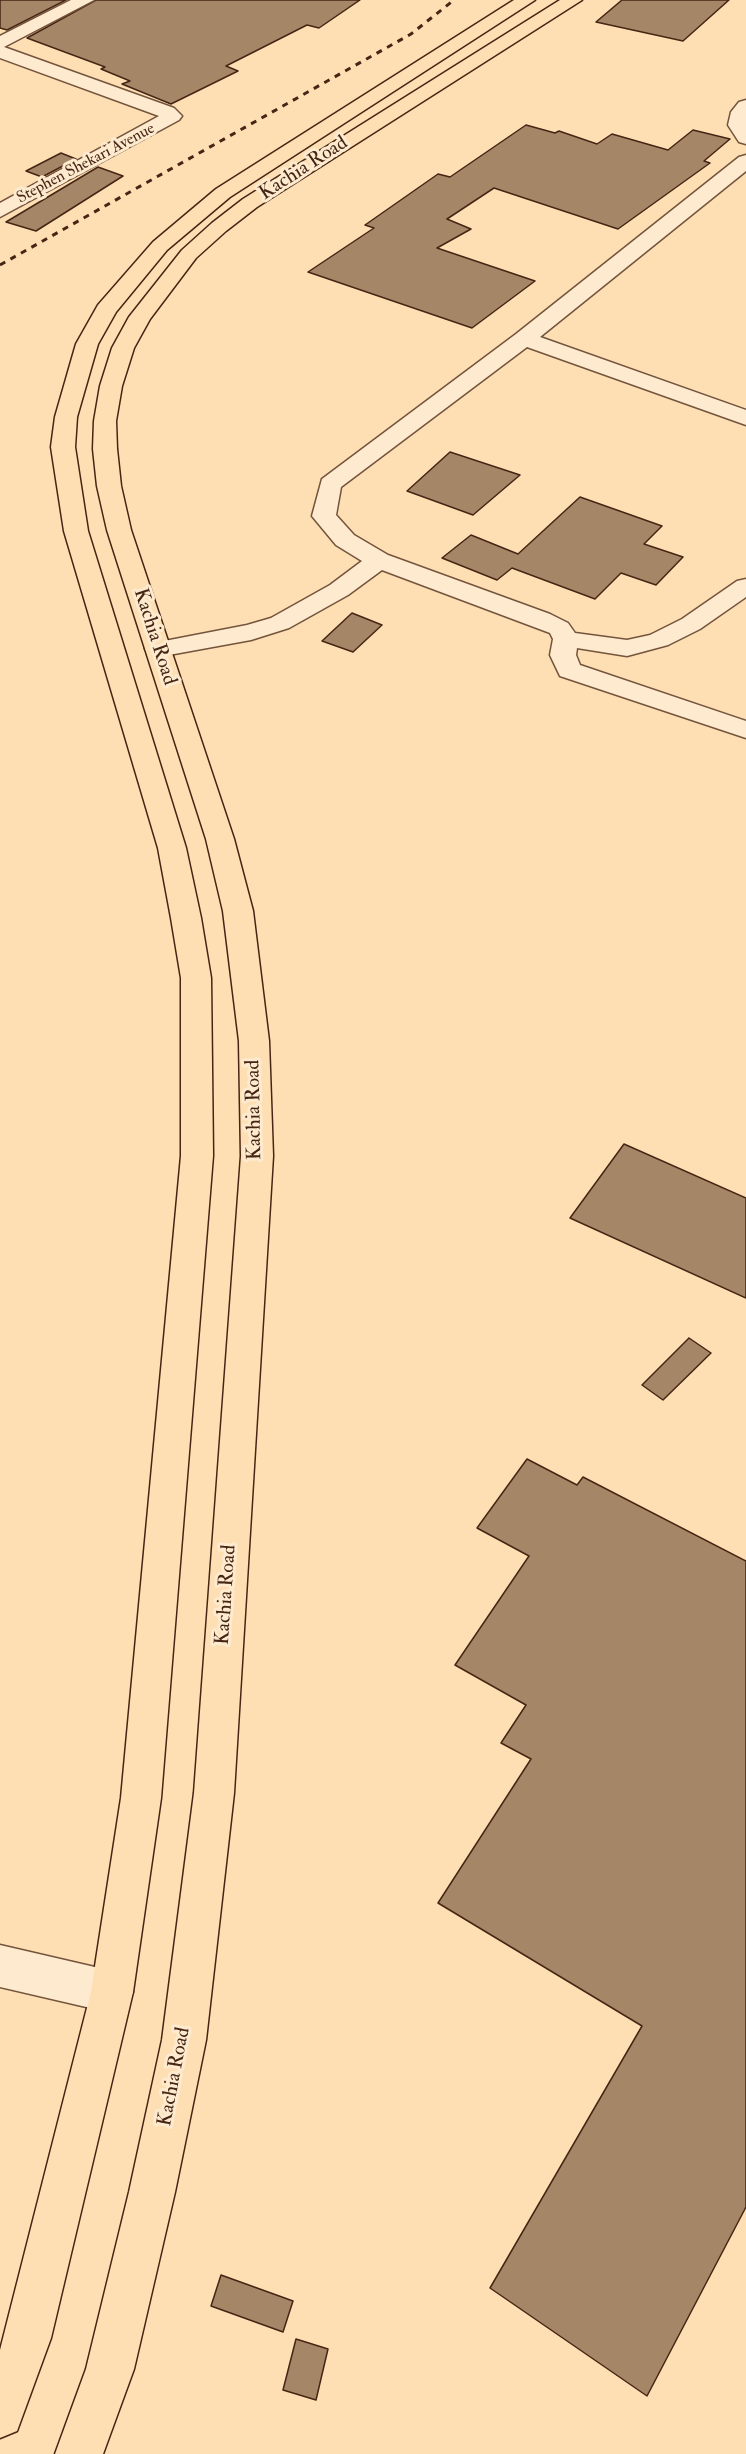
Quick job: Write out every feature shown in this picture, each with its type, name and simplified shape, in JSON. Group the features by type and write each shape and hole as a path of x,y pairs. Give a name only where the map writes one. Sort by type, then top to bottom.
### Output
{"main road":[{"name":"Kachia Road","path":"0,2414 28,2338 112,1992 141,1798 197,1156 196,978 172,848 76,531 63,447 68,408 87,344 106,310 134,274 176,232 223,193 526,0"},
{"name":"Kachia Road","path":"79,2454 110,2369 152,2192 184,2040 214,1793 257,1156 254,1041 238,911 220,839 119,530 109,486 105,449 105,421 111,386 123,348 140,317 189,254 250,203 534,22 573,0"}],"street":[{"path":"0,43 85,0"},
{"name":"Stephen Shekari Avenue","path":"0,52 167,111 172,116 0,210"},
{"path":"746,106 738,116 738,125 746,138"},
{"path":"746,161 524,339 330,484 324,516 345,540 379,560 541,619 559,628 566,639 563,655 569,670 746,729"},
{"path":"524,339 746,418"},
{"path":"158,650 251,632 280,622 339,590 379,560"},
{"path":"566,639 627,648 659,640 691,624 746,586"},
{"path":"0,1966 112,1992"}],"building":[{"path":"0,0 66,0 7,30 0,28"},
{"path":"96,0 360,0 319,28 307,25 226,66 238,71 171,104 122,84 130,81 101,69 105,67 27,38"},
{"path":"622,0 729,0 683,41 596,22"},
{"path":"526,125 555,133 559,131 597,144 612,134 668,150 693,130 730,139 704,161 710,163 618,229 494,188 447,219 471,229 437,248 535,281 472,328 308,272 374,228 365,225 438,174 450,177"},
{"path":"61,153 76,159 42,177 26,171"},
{"path":"98,167 123,176 36,231 6,222"},
{"path":"450,452 520,475 473,515 407,491"},
{"path":"580,497 662,526 644,544 683,557 656,585 621,573 595,599 512,568 497,580 442,558 471,535 518,554"},
{"path":"352,613 382,625 353,652 322,641"},
{"path":"624,1144 746,1198 746,1298 570,1218"},
{"path":"689,1338 711,1353 663,1400 642,1385"},
{"path":"527,1459 577,1485 583,1477 746,1561 746,2207 647,2396 490,2288 642,2026 438,1903 531,1759 501,1743 526,1705 455,1665 529,1556 477,1528"},
{"path":"221,2275 293,2301 283,2332 211,2306"},
{"path":"296,2339 328,2349 316,2400 283,2390"}],"railway":[{"path":"0,265 411,34 454,0"}]}
